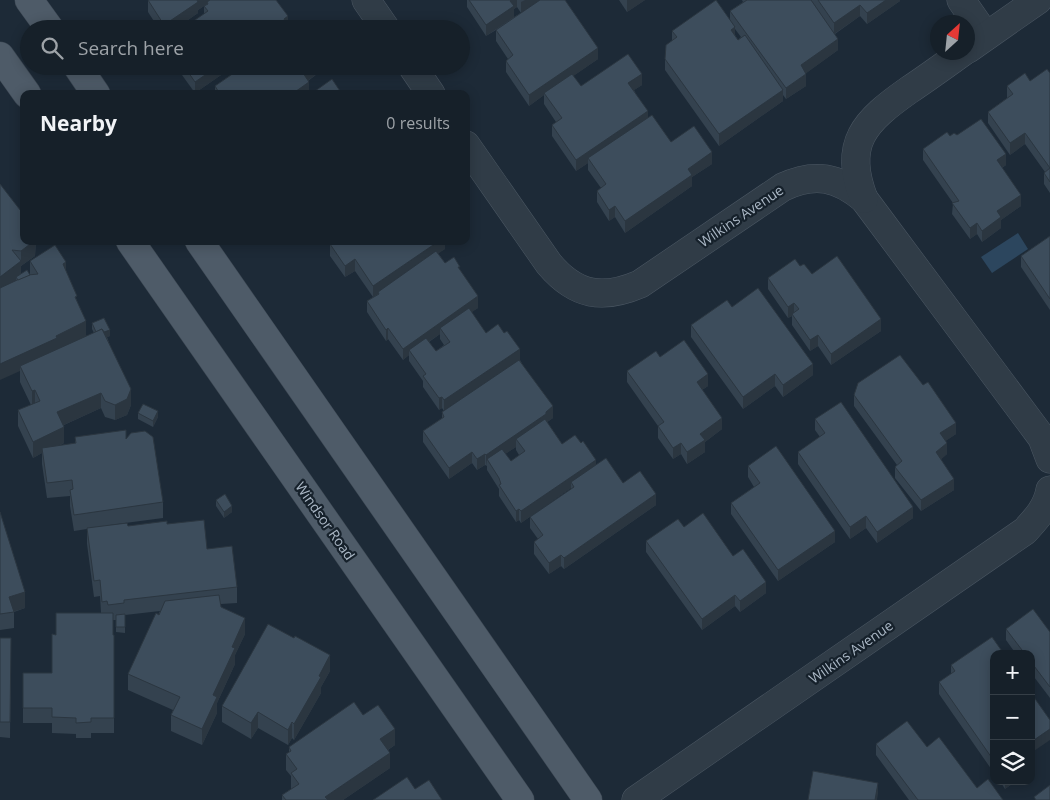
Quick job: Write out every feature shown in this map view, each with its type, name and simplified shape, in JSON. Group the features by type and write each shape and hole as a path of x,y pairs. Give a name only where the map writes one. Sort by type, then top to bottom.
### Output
{"main road":[{"path":"29,0 43,20"},
{"path":"0,56 24,90"},
{"path":"82,75 93,90"},
{"name":"Windsor Road","path":"133,245 520,800"},
{"path":"203,245 588,800"}],"street":[{"path":"366,0 380,20"},
{"path":"961,0 977,43 1038,0"},
{"path":"864,199 857,180 855,164 858,146 865,129 876,114 952,60"},
{"path":"418,75 428,90"},
{"name":"Wilkins Avenue","path":"470,151 560,278 575,287 592,293 609,294 640,284 783,187 795,182 807,178 820,178 836,181 851,188 864,199 1042,438 1050,459"},
{"name":"Wilkins Avenue","path":"636,800 1017,536 1047,508"}],"water":[{"path":"1018,233 1028,249 992,273 981,257"}],"building":[{"path":"148,0 197,0 198,2 171,20 161,20"},
{"path":"210,0 276,0 288,16 284,20 195,20 208,11 204,6 208,4 207,2"},
{"path":"469,0 511,0 514,6 486,25"},
{"path":"540,0 565,0 598,48 529,95 506,61 513,55 496,30"},
{"path":"716,0 735,27 731,30 738,40 745,35 783,90 719,134 665,59 666,45 677,37 672,31"},
{"path":"747,0 811,0 838,39 801,65 806,74 786,88 730,11"},
{"path":"818,0 886,0 867,13 860,5 834,23"},
{"path":"628,54 642,74 628,83 648,111 576,160 552,125 562,118 544,93 572,74 581,86"},
{"path":"1047,69 1050,73 1050,168 1025,133 1010,143 988,112 1013,94 1007,86 1025,73 1030,81"},
{"path":"190,75 205,75 195,82"},
{"path":"231,75 304,75 309,82 298,90 218,90 215,86"},
{"path":"332,79 339,90 317,90"},
{"path":"652,115 671,142 694,126 712,152 688,169 692,175 625,221 615,206 609,210 597,191 606,184 588,158"},
{"path":"981,119 1006,154 997,160 1021,195 997,211 1001,217 982,231 977,223 970,228 952,203 959,201 923,149 947,132 950,136 954,133 957,135"},
{"path":"1050,168 1050,182 1044,173"},
{"path":"0,184 20,210 20,245 29,245 21,251 12,250 21,261 0,277"},
{"path":"1050,236 1050,299 1021,256"},
{"path":"55,245 66,262 63,264 86,321 56,336 57,338 0,364 0,288 28,275 38,274 30,261"},
{"path":"331,245 433,245 373,286 355,259 345,266"},
{"path":"436,251 445,263 454,257 460,267 458,267 478,296 403,349 388,328 386,330 367,301"},
{"path":"837,256 881,319 831,354 818,335 810,340 792,314 799,309 794,303 788,307 768,278 795,259 800,266 804,264 812,274"},
{"path":"27,270 30,275 18,280 16,277"},
{"path":"758,288 813,364 783,385 775,374 743,397 691,325 727,300 732,307"},
{"path":"469,308 486,333 498,324 504,333 507,331 520,349 444,400 442,397 439,398 423,376 426,374 409,350 426,338 436,351 450,342 440,328"},
{"path":"104,318 110,330 104,332 102,329 96,332 92,323"},
{"path":"102,329 131,389 127,399 115,405 105,401 101,393 57,412 64,427 33,442 18,410 40,401 35,390 32,391 20,366"},
{"path":"684,340 708,374 697,382 722,418 700,434 705,440 687,452 681,443 673,448 658,426 664,422 627,371 656,351 660,357"},
{"path":"900,355 923,385 928,382 956,423 940,433 947,443 936,452 954,479 921,500 895,467 902,461 854,395 858,383"},
{"path":"519,360 553,406 546,414 486,455 477,459 472,452 449,468 423,431 444,417 442,412"},
{"path":"841,402 913,507 877,532 866,516 850,527 798,452 825,433 815,419"},
{"path":"143,404 158,411 153,421 138,413"},
{"path":"545,419 562,444 575,435 581,443 583,441 596,460 521,511 519,509 516,511 499,485 501,484 499,478 487,459 502,449 511,461 525,451 516,439"},
{"path":"126,430 126,439 131,433 145,431 153,437 163,502 74,515 70,490 73,489 72,480 47,483 42,448 76,443 75,437"},
{"path":"776,446 835,531 778,570 731,503 760,483 748,466"},
{"path":"606,458 623,483 640,471 656,494 564,558 561,555 549,563 534,542 543,535 530,517 574,487 571,482"},
{"path":"225,494 232,506 224,512 216,500"},
{"path":"0,512 25,592 9,597 14,612 0,614"},
{"path":"703,513 733,556 743,549 766,582 740,601 735,595 702,619 646,541 678,519 684,527"},
{"path":"204,520 207,549 232,546 237,587 124,600 124,603 108,605 107,601 102,602 100,580 94,581 87,528 127,523 128,526 167,521 167,524"},
{"path":"219,595 221,607 245,618 232,647 235,648 213,695 217,697 202,729 171,715 180,697 128,674 156,613 159,615 165,601"},
{"path":"1033,609 1050,632 1050,687 1035,667 1035,650 1022,650 1006,629"},
{"path":"56,613 113,613 114,718 91,718 91,722 76,723 76,718 52,717 52,708 23,708 23,673 52,673 52,634 56,635"},
{"path":"125,614 125,627 116,627 116,615"},
{"path":"268,624 330,655 319,676 321,677 294,724 292,722 288,730 258,712 251,723 222,706"},
{"path":"992,637 1001,650 990,650 990,755 939,682 955,671 951,665"},
{"path":"0,638 11,638 10,722 0,722"},
{"path":"1035,699 1050,720 1050,729 1035,739"},
{"path":"354,702 363,715 378,705 395,729 380,739 390,753 325,797 328,800 286,800 282,795 299,784 291,773 297,769 286,754 291,751 289,747"},
{"path":"907,721 927,747 939,737 977,788 988,779 990,785 992,785 1003,800 918,800 876,744"},
{"path":"813,771 878,783 875,800 808,800"},
{"path":"407,777 415,789 429,780 442,800 373,800"},
{"path":"1050,785 1050,800 1036,800 1034,797"}]}
